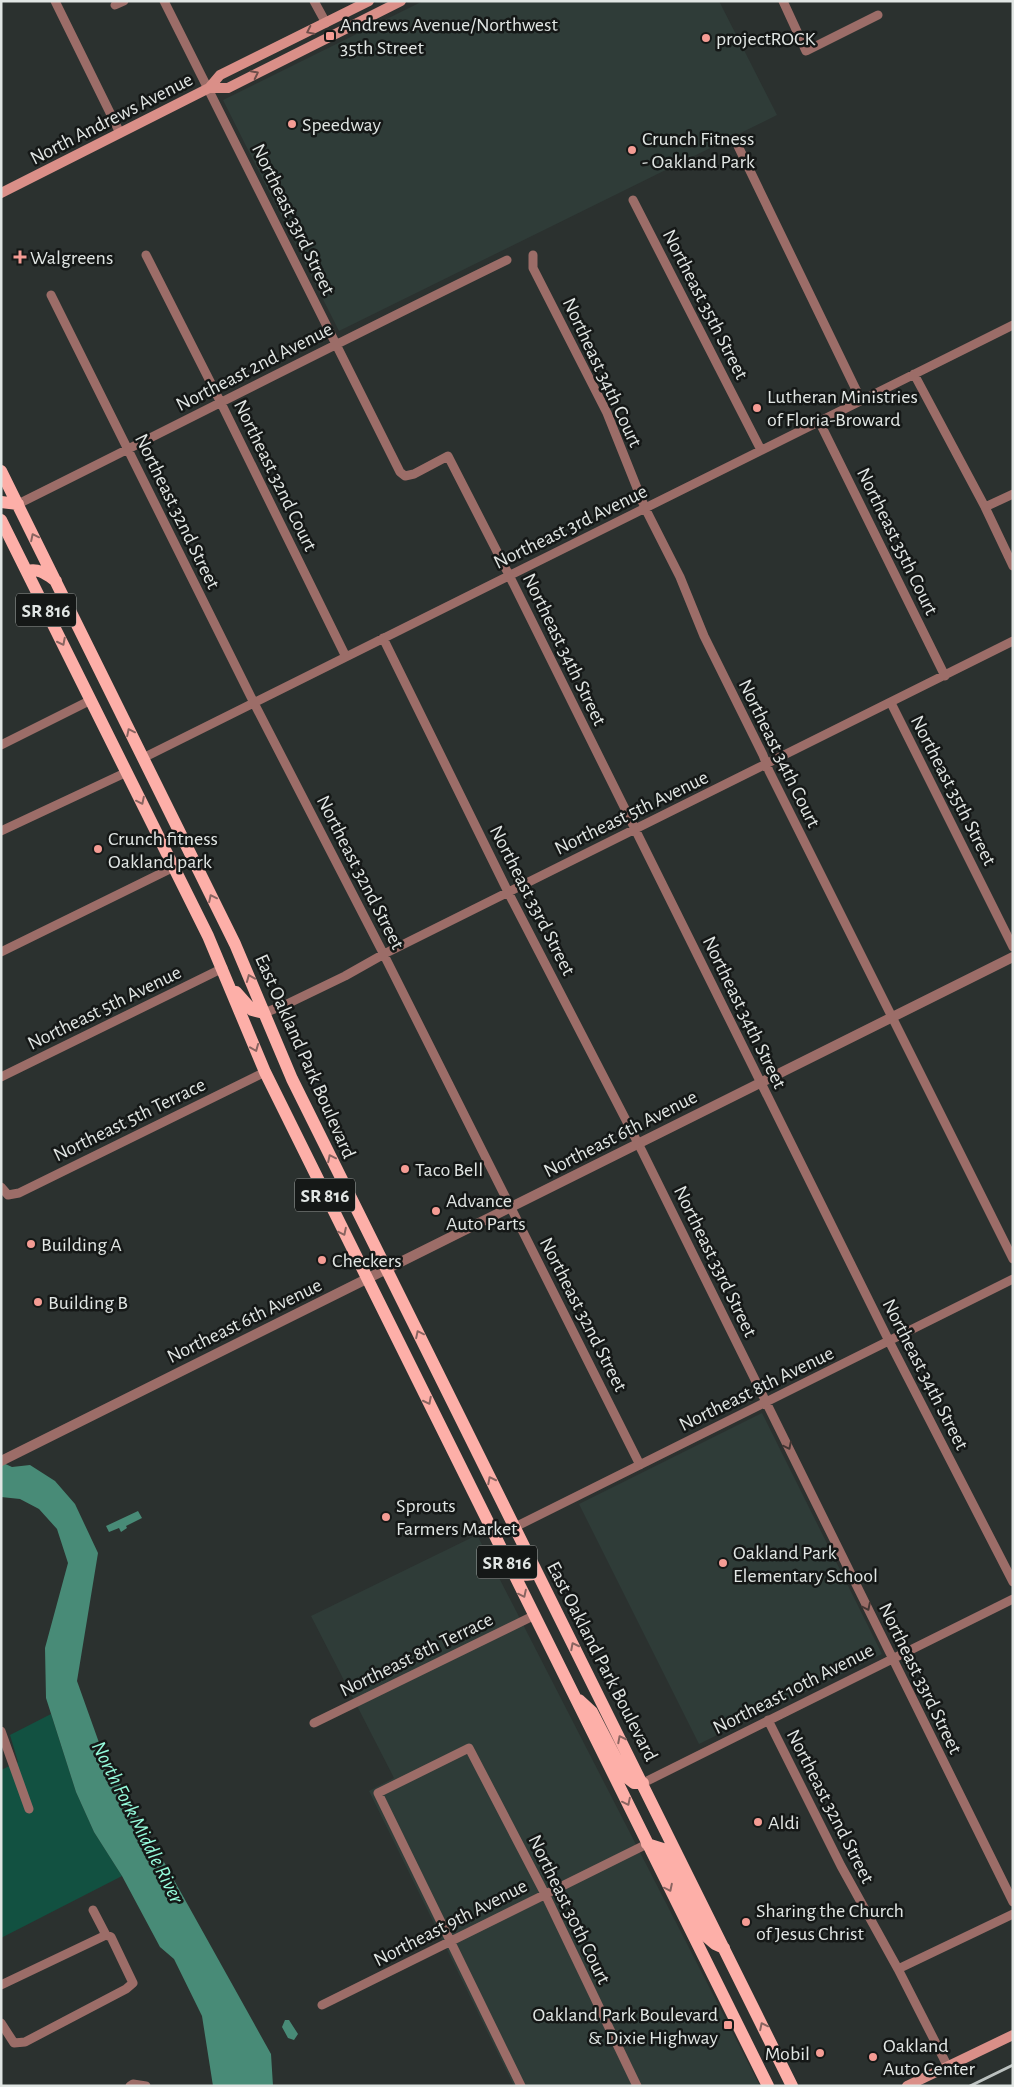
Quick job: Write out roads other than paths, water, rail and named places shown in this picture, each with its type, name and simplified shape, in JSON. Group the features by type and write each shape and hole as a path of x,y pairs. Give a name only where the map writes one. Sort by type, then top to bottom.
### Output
{"main road":[{"name":"North Andrews Avenue","path":"1,193 209,88 220,75 369,1"},
{"name":"North Andrews Avenue","path":"209,88 228,88 401,1"},
{"name":"East Oakland Park Boulevard","path":"1,471 204,880 242,960 285,1064 792,2086"},
{"path":"1,502 18,504"},
{"name":"East Oakland Park Boulevard","path":"1,520 174,867 222,968 265,1072 533,1616 768,2086"},
{"path":"27,571 42,572 56,581"},
{"path":"112,742 128,756 143,758"},
{"path":"174,867 181,866 204,880"},
{"path":"230,987 252,1010 264,1013"},
{"path":"509,1566 520,1575 527,1576 537,1573"},
{"path":"533,1616 545,1612 560,1618"},
{"path":"575,1698 592,1712 625,1776 634,1783 643,1783"},
{"path":"647,1844 663,1849 708,1938 724,1948"},
{"path":"907,2086 1013,2035"}],"street":[{"path":"55,1 120,133"},
{"name":"Northeast 33rd Street","path":"164,1 400,472 405,476 414,474 448,456"},
{"path":"314,1 326,23"},
{"path":"783,1 806,51 878,15"},
{"path":"738,146 861,400"},
{"name":"Northeast 35th Street","path":"633,200 761,450"},
{"name":"Northeast 32nd Court","path":"146,255 346,657"},
{"name":"Northeast 34th Court","path":"533,255 533,268 607,413 645,508 680,577 704,636 817,871 1013,1259"},
{"name":"Northeast 2nd Avenue","path":"18,504 221,403 336,343 507,260"},
{"name":"Northeast 32nd Street","path":"51,295 254,703 384,954 640,1465"},
{"name":"Northeast 3rd Avenue","path":"143,758 1013,325"},
{"path":"914,374 985,507 1013,566"},
{"name":"Northeast 35th Court","path":"819,421 945,676"},
{"name":"Northeast 34th Street","path":"448,456 509,575 889,1341 1013,1582"},
{"path":"985,507 1013,494"},
{"name":"Northeast 33rd Street","path":"383,638 508,892 638,1144 1013,1902"},
{"name":"Northeast 5th Avenue","path":"264,1013 345,976 384,954 1013,641"},
{"path":"1,745 91,700"},
{"name":"Northeast 35th Street","path":"891,703 1013,947"},
{"path":"1,831 126,772"},
{"path":"1,952 174,867"},
{"name":"Northeast 6th Avenue","path":"5,1459 1013,957"},
{"name":"Northeast 5th Avenue","path":"1,1077 222,968"},
{"name":"Northeast 5th Terrace","path":"1,1187 8,1195 19,1193 265,1072"},
{"name":"Northeast 8th Avenue","path":"515,1527 1013,1279"},
{"name":"Northeast 10th Avenue","path":"643,1783 1013,1599"},
{"name":"Northeast 8th Terrace","path":"314,1723 533,1616"},
{"name":"Northeast 32nd Street","path":"768,1720 841,1866 898,1968 948,2067"},
{"path":"1,1730 29,1809"},
{"name":"Northeast 30th Court","path":"451,1941 378,1793 469,1748 545,1894 637,2086"},
{"name":"Northeast 9th Avenue","path":"322,2005 647,1844"},
{"path":"93,1910 106,1936"},
{"path":"898,1968 1013,1914"},
{"path":"1,1985 106,1936 111,1937 132,1983 131,1986 25,2042 14,2043 1,2023"},
{"path":"451,1941 521,2086"},
{"path":"130,2086 145,2085"}],"water":[{"name":"North Fork Middle River","path":"1,1462 12,1467 30,1465 55,1481 75,1504 98,1553 77,1681 102,1751 271,2054 273,2086 213,2086 202,2016 174,1959 160,1947 122,1876 94,1832 76,1792 46,1698 45,1648 68,1563 57,1529 39,1509 20,1499 1,1497"},
{"path":"138,1511 142,1518 126,1526 127,1528 121,1532 119,1528 109,1532 106,1526"},
{"path":"285,2020 289,2020 298,2034 294,2040 288,2038 282,2027"}],"railway":[{"path":"970,2086 1013,2065"}],"place":[{"name":"Andrews Avenue/Northwest 35th Street","path":"330,36"},
{"name":"projectROCK","path":"706,38"},
{"name":"Speedway","path":"292,124"},
{"name":"Crunch Fitness - Oakland Park","path":"632,150"},
{"name":"Walgreens","path":"20,257"},
{"name":"Lutheran Ministries of Floria-Broward","path":"757,408"},
{"name":"Crunch fitness Oakland park","path":"98,849"},
{"name":"Taco Bell","path":"405,1169"},
{"name":"Advance Auto Parts","path":"436,1211"},
{"name":"Building A","path":"31,1244"},
{"name":"Checkers","path":"322,1260"},
{"name":"Building B","path":"38,1302"},
{"name":"Sprouts Farmers Market","path":"386,1517"},
{"name":"Oakland Park Elementary School","path":"723,1563"},
{"name":"Aldi","path":"758,1822"},
{"name":"Sharing the Church of Jesus Christ","path":"746,1922"},
{"name":"Oakland Park Boulevard & Dixie Highway","path":"728,2025"},
{"name":"Mobil","path":"820,2053"},
{"name":"Oakland Auto Center","path":"873,2057"}]}
